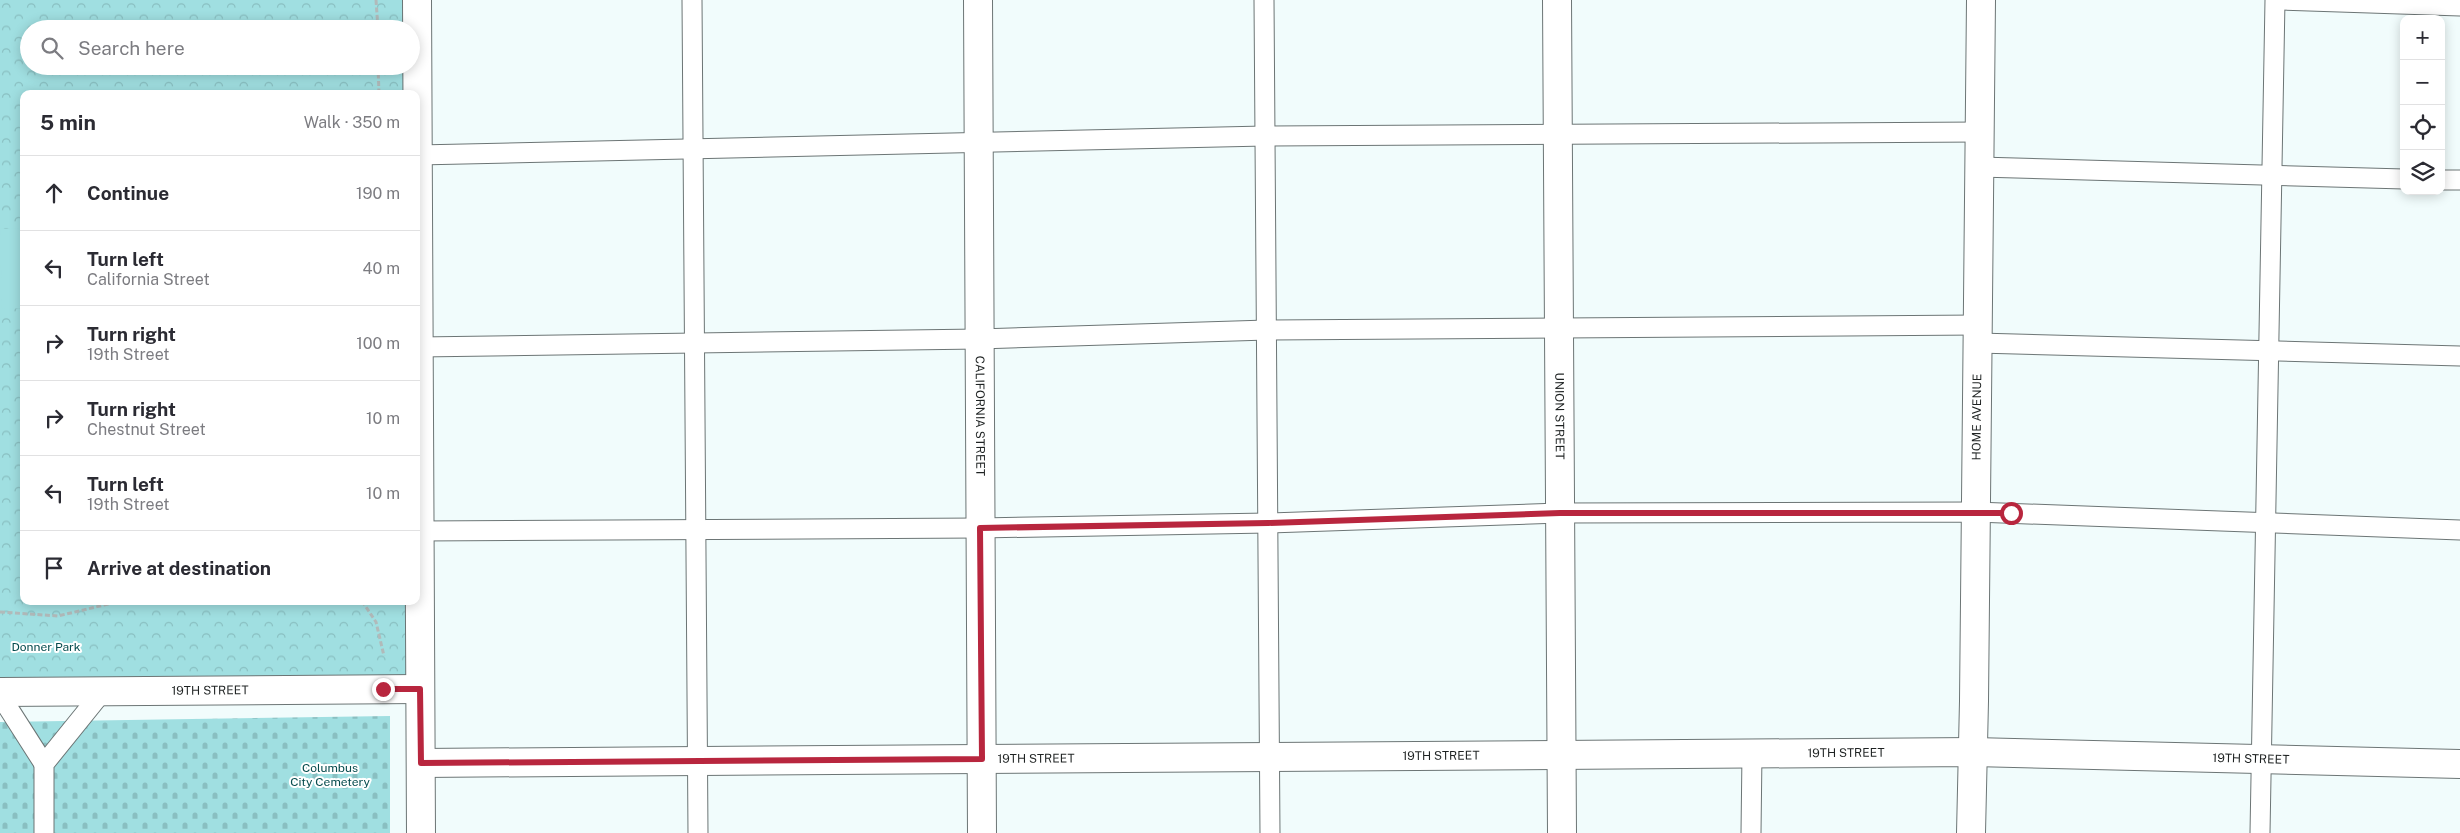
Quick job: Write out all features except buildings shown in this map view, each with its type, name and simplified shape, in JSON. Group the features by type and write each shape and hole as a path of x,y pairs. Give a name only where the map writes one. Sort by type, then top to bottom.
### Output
{"street":[{"path":"417,0 417,20"},
{"name":"CALIFORNIA STREET","path":"978,0 982,833"},
{"name":"UNION STREET","path":"1557,0 1562,833"},
{"name":"HOME AVENUE","path":"1971,833 1974,752 1981,0"},
{"path":"417,75 418,90"},
{"path":"419,605 421,833"},
{"name":"19TH STREET","path":"0,694 102,691 420,689"},
{"name":"19TH STREET","path":"421,763 1974,752 2460,764"}],"lane":[{"path":"692,0 698,833"},
{"path":"1264,0 1270,833"},
{"path":"2260,833 2275,0"},
{"path":"2282,0 2460,6"},
{"path":"420,155 693,151 1265,136 1980,132"},
{"path":"1979,167 2400,179"},
{"path":"2445,180 2460,180"},
{"path":"420,347 979,339 1267,330 1559,327 1978,334 2269,352 2460,356"},
{"path":"420,531 980,528 1268,523 1560,513 1976,512 2266,521 2460,530"},
{"path":"44,764 102,691"},
{"path":"0,694 44,764 44,833"},
{"path":"1752,753 1752,833"}],"path":[{"path":"376,0 377,20"},
{"path":"378,75 379,90"},
{"path":"0,612 58,616 104,605"},
{"path":"365,605 376,622 384,654 383,689"}],"green space":[{"name":"Donner Park","path":"0,0 417,0 417,20 20,20 20,75 417,75 417,90 20,90 20,605 420,605 420,689 0,692"},
{"path":"20,228 20,308 2,309 0,229"},
{"name":"Columbus City Cemetery","path":"390,716 390,833 0,833 0,722"}],"route":[{"path":"383,689 420,689 421,763 982,759 980,528 1268,523 1560,513 2011,513"}]}
